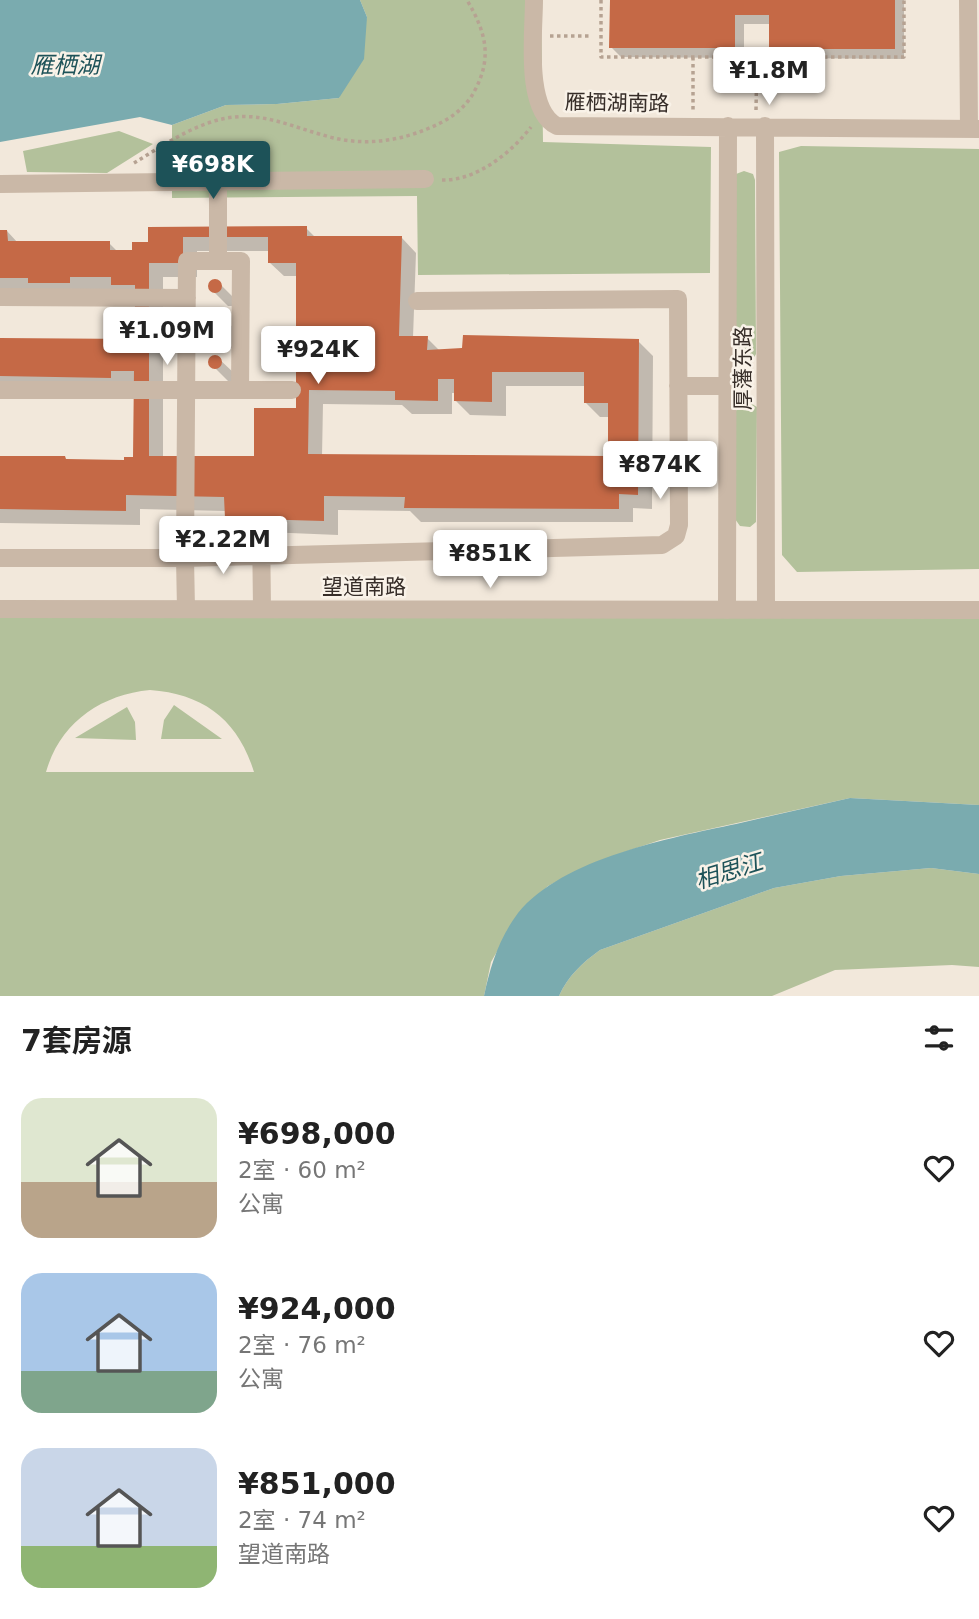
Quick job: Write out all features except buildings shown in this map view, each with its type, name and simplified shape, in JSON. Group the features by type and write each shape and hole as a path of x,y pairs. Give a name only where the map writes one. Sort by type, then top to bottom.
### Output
{"street":[{"path":"534,0 536,90 545,118"},
{"path":"968,0 974,129"},
{"name":"雁栖湖南路","path":"545,118 568,127 974,129"},
{"name":"厚藩东路","path":"727,610 728,126"},
{"name":"厚藩东路","path":"760,126 766,610"},
{"path":"0,184 425,179"},
{"path":"218,182 218,260"},
{"path":"186,609 187,261 241,261 240,390"},
{"path":"0,296 187,298"},
{"path":"0,558 261,557 662,545 676,536 679,525 678,299 417,300"},
{"path":"678,386 727,386"},
{"path":"0,390 292,390"},
{"path":"261,527 261,609"},
{"name":"望道南路","path":"0,609 979,610"}],"path":[{"path":"132,164 187,132 234,117 262,117 324,136 369,143 392,141 436,126 457,113 470,99 481,79 485,61 484,41 480,22 467,0"},
{"path":"601,0 601,57 904,57 904,0"},
{"path":"534,37 589,36"},
{"path":"693,57 694,126"},
{"path":"757,57 760,126"},
{"path":"425,179 451,180 483,171 545,118"}],"green space":[{"path":"360,0 541,0 543,142 711,147 710,273 418,275 417,196 172,198 172,125 226,105 277,104 339,98 367,17"},
{"path":"119,131 153,144 107,173 27,172 23,151"},
{"path":"801,146 979,149 979,569 797,572 782,555 779,152"},
{"path":"744,171 753,174 755,180 756,354 746,362 734,355 736,174"},
{"path":"216,311 224,315 228,323 224,331 216,335 208,331 204,323 208,315"},
{"path":"747,401 757,407 756,522 750,527 740,526 735,519 736,411 739,403"},
{"path":"0,609 979,610 979,805 850,798 660,840 622,853 548,886 519,913 491,962 484,996 0,996","holes":["150,690 202,704 228,724 239,738 254,772 46,772 61,739 84,714 99,705 132,693"]},
{"path":"174,705 222,739 161,739 164,720"},
{"path":"127,707 135,722 136,740 75,738"},
{"path":"931,868 979,874 979,967 952,965 835,970 772,996 559,996 576,970 600,950 774,888 841,876"}],"water":[{"name":"雁栖湖","path":"0,0 360,0 367,17 364,59 339,98 277,104 226,105 172,125 140,117 0,142"},
{"name":"相思江","path":"850,798 979,805 979,874 931,868 841,876 774,888 600,950 576,970 559,996 484,996 496,953 511,923 538,894 562,878 589,864 650,844"}]}
